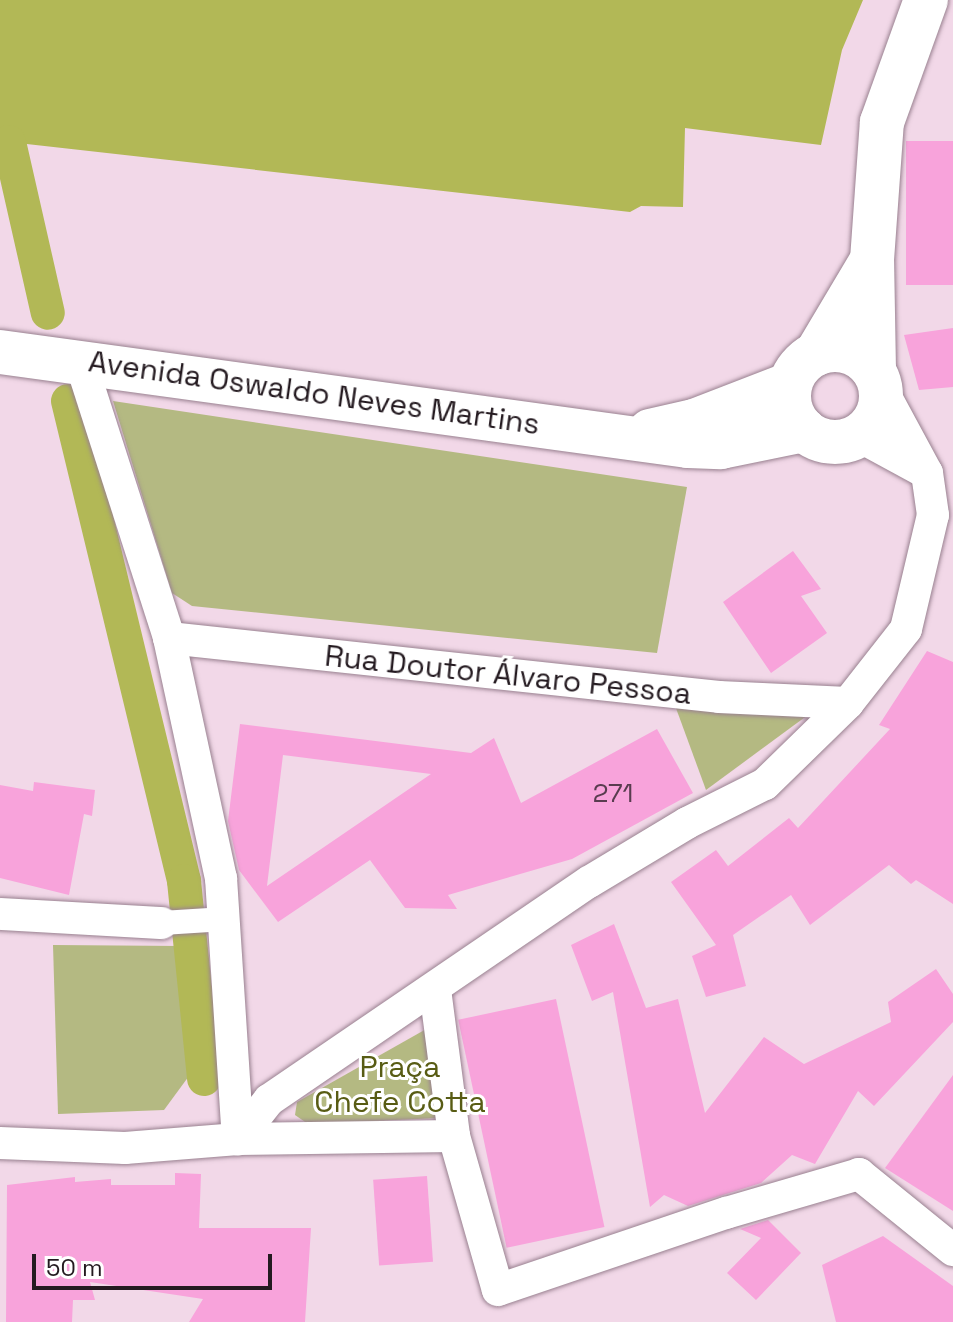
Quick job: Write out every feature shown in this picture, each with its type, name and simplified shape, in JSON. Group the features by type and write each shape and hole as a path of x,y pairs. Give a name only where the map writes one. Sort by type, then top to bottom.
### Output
{"main road":[{"path":"872,260 803,369 792,414 804,430 831,442 859,436 877,414 872,260 882,122 926,0"},
{"path":"803,369 843,350 877,378"},
{"name":"Avenida Oswaldo Neves Martins","path":"0,352 80,360 721,447 804,430"},
{"name":"Avenida Oswaldo Neves Martins","path":"628,436 694,421 803,369"}],"street":[{"path":"80,360 169,638 221,878 238,1139"},
{"path":"238,1139 269,1100 589,882 687,823 765,784 848,703 906,629 933,515 927,473 877,378"},
{"path":"859,436 927,473"},
{"name":"Rua Doutor Álvaro Pessoa","path":"169,638 719,697 848,703"},
{"path":"0,914 162,923 225,919"},
{"path":"435,989 454,1136 498,1290 726,1213 859,1174 953,1250"},
{"path":"0,1143 125,1148 238,1139 454,1136"}],"green space":[{"path":"113,401 687,487 657,653 192,606 172,593"},
{"path":"673,700 812,712 706,790"},
{"path":"53,945 182,946 189,1076 164,1110 58,1114"},
{"name":"Praça Chefe Cotta","path":"428,1028 439,1118 308,1124 295,1115 297,1102"}],"shaded area":[{"path":"0,0 863,0 842,50 821,145 685,128 683,207 641,206 630,212 0,141"}],"building":[{"path":"906,141 953,141 953,285 906,285"},
{"path":"953,328 953,387 919,390 904,335"},
{"path":"793,551 821,589 801,596 827,633 771,673 723,602"},
{"path":"927,651 953,662 953,904 916,880 911,884 889,865 810,925 791,895 733,935 746,986 706,997 692,956 716,945 671,882 716,850 728,866 789,818 798,828 890,729 879,725"},
{"path":"240,724 471,753 494,738 521,803 657,729 693,793 572,859 448,895 457,909 405,908 370,860 278,922 239,870 228,821","holes":["283,755 431,774 267,886"]},
{"path":"34,782 95,790 92,816 84,814 69,895 0,878 0,785 33,791"},
{"path":"614,924 646,1008 678,999 705,1113 764,1037 804,1064 891,1022 888,1002 936,969 953,994 953,1022 874,1106 858,1091 815,1164 792,1155 761,1183 688,1206 664,1195 650,1207 613,992 592,1001 571,945"},
{"path":"556,999 604,1227 507,1248 458,1020"},
{"path":"953,1075 953,1211 885,1168"},
{"path":"175,1173 201,1174 199,1228 311,1228 305,1322 189,1322 203,1299 90,1282 95,1300 73,1300 72,1322 6,1322 7,1185 75,1177 75,1182 111,1179 111,1185 175,1185"},
{"path":"427,1176 433,1262 379,1266 373,1180"},
{"path":"768,1220 801,1253 756,1300 727,1273 761,1238 740,1229"},
{"path":"883,1236 953,1286 953,1322 836,1322 822,1265"}],"waterway":[{"path":"9,142 48,313"},
{"path":"68,401 184,881 204,1079"}]}
